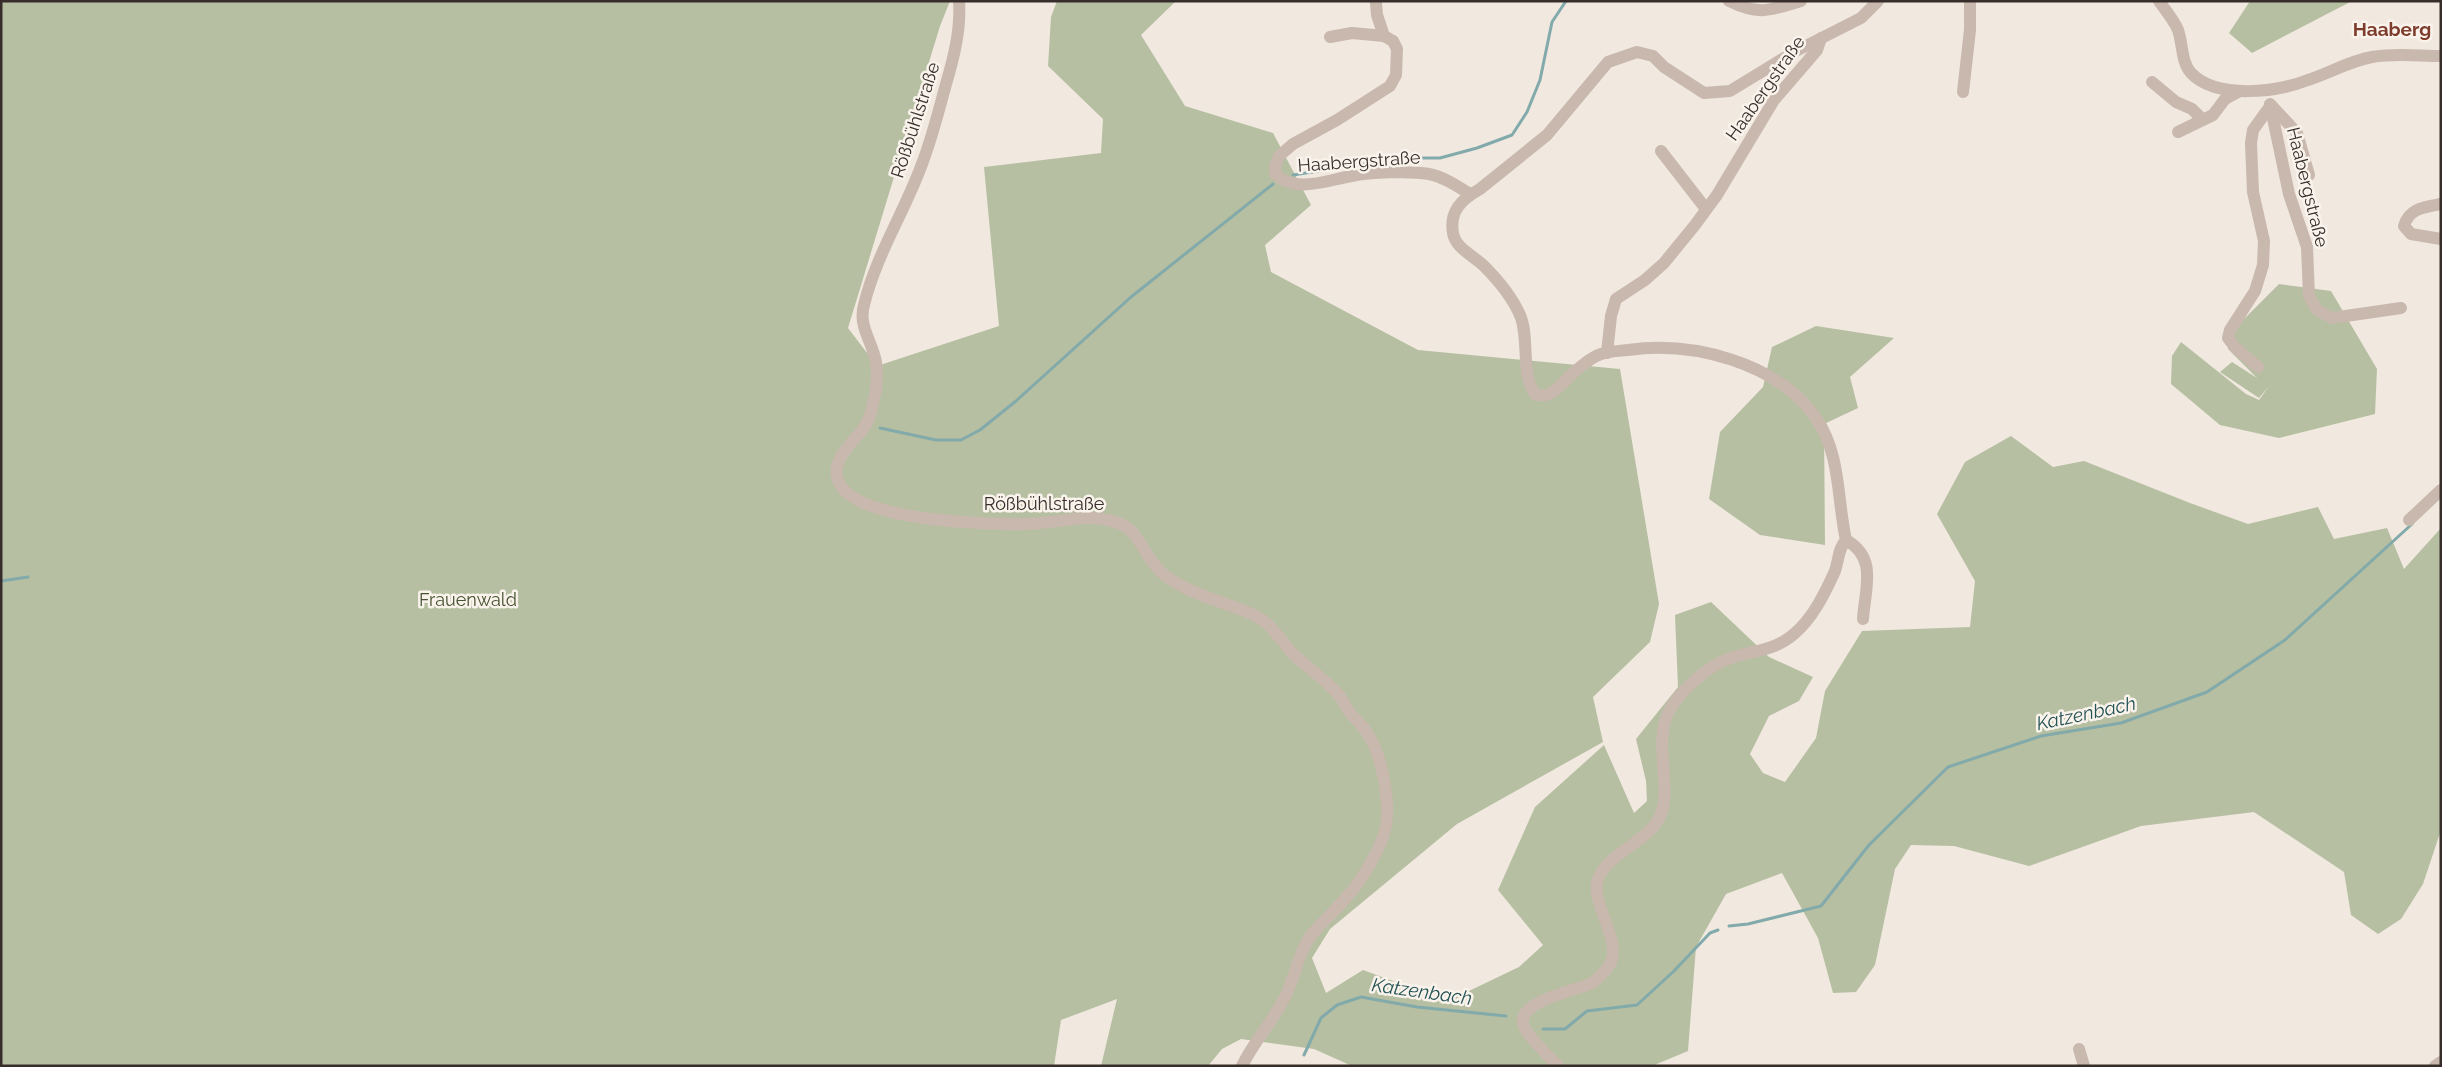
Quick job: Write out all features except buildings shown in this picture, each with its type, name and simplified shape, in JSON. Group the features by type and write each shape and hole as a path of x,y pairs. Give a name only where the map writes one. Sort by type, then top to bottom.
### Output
{"street":[{"name":"Rößbühlstraße","path":"959,1 958,33 952,62 922,165 885,246 862,308 861,322 871,343 877,366 877,381 868,424 848,446 840,460 837,467 838,479 845,490 855,498 893,514 948,521 1024,524 1047,523 1069,518 1102,518 1118,522 1132,530 1160,570 1197,594 1259,618 1269,625 1286,646 1338,694 1366,731 1385,781 1386,829 1374,856 1349,895 1310,937 1302,952 1286,996 1242,1066"},
{"path":"1729,1 1739,6 1765,12 1801,1"},
{"name":"Haabergstraße","path":"1821,38 1817,50 1774,100 1706,209 1664,263 1645,280 1616,299 1611,316 1607,353 1589,362 1554,392 1547,395 1536,395 1530,384 1524,328 1520,314 1499,283 1483,264 1459,245 1453,236 1452,219 1456,207 1470,194 1480,189 1547,135 1608,62 1637,52 1653,56 1664,67 1704,93 1730,91 1821,38 1861,18 1878,1"},
{"path":"1963,92 1970,30 1970,1"},
{"path":"2159,1 2178,29 2182,55 2190,72 2197,78 2214,86 2238,92 2267,89 2307,81 2347,63 2374,56 2441,56"},
{"name":"Haabergstraße","path":"1376,3 1377,15 1384,36 1392,41 1397,49 1396,75 1390,86 1337,120 1293,144 1280,156 1275,166 1275,174 1283,181 1294,184 1325,182 1354,175 1429,174 1450,182 1470,194"},
{"path":"1330,37 1352,33 1384,36"},
{"path":"2152,82 2176,102 2192,109 2202,119"},
{"name":"Haabergstraße","path":"2267,89 2289,194 2307,247 2309,296 2317,310 2332,318 2400,308"},
{"path":"2178,132 2213,115 2225,99 2238,92"},
{"name":"Haabergstraße","path":"2271,105 2296,133 2309,175"},
{"name":"Haabergstraße","path":"2258,367 2234,346 2228,338 2230,330 2255,291 2263,265 2264,241 2253,192 2251,143 2253,130 2271,105"},
{"path":"1661,151 1706,209"},
{"path":"2441,204 2419,208 2413,212 2404,226 2411,234 2441,239"},
{"path":"1607,353 1657,346 1708,353 1758,372 1799,398 1817,419 1833,457 1846,540"},
{"path":"2409,520 2441,490"},
{"path":"1846,540 1857,546 1865,557 1866,592 1863,619"},
{"path":"1558,1066 1525,1029 1524,1019 1530,1006 1575,987 1592,983 1611,963 1613,946 1599,898 1598,880 1609,864 1659,820 1665,800 1663,733 1668,712 1678,697 1722,662 1780,644 1806,622 1836,569 1840,546 1846,540"},
{"path":"2079,1049 2084,1066"},
{"path":"2435,1066 2441,1062"}],"green space":[{"name":"Frauenwald","path":"1,1 950,1 940,26 848,328 877,366 999,326 984,167 1101,153 1103,119 1048,66 1051,17 1057,1 1176,1 1141,35 1185,106 1273,133 1311,205 1265,245 1271,272 1418,350 1620,369 1659,604 1650,642 1593,697 1603,742 1457,824 1330,929 1312,958 1326,993 1363,970 1448,1001 1519,967 1543,945 1498,890 1535,807 1604,745 1634,813 1647,801 1646,781 1636,739 1678,687 1675,615 1711,602 1769,657 1813,677 1799,701 1769,716 1750,754 1763,773 1785,782 1816,738 1825,691 1862,631 1970,627 1975,581 1937,514 1965,462 2011,436 2053,467 2084,461 2248,524 2318,507 2334,539 2387,528 2404,569 2441,528 2441,830 2423,884 2401,919 2378,934 2351,915 2344,872 2254,812 2141,826 2029,866 1954,846 1911,845 1895,869 1875,965 1856,992 1833,993 1818,938 1782,873 1726,894 1696,947 1688,1051 1652,1066 1352,1066 1314,1049 1241,1039 1222,1049 1208,1066 1101,1066 1117,999 1061,1020 1054,1066 1,1066"},
{"path":"2250,1 2352,1 2252,53 2229,33"},
{"path":"2279,284 2331,291 2377,369 2375,414 2279,438 2220,425 2171,384 2172,356 2181,342 2246,394 2259,400 2269,386 2259,398 2220,372 2232,362 2257,378 2228,349 2232,331"},
{"path":"1816,326 1894,338 1850,377 1858,408 1824,424 1825,545 1760,535 1709,499 1720,432 1763,387 1772,347"}],"waterway":[{"path":"1293,175 1403,158 1440,158 1477,148 1512,135 1527,112 1540,80 1552,22 1566,1"},
{"path":"880,428 936,440 961,440 980,430 1016,401 1131,297 1273,184"},
{"name":"Katzenbach","path":"1729,926 1748,924 1821,906 1869,845 1948,767 2041,736 2121,723 2207,692 2285,640 2412,524"},
{"path":"1,581 28,577"},
{"name":"Katzenbach","path":"1543,1029 1565,1029 1587,1011 1637,1005 1674,971 1710,933 1718,930"},
{"name":"Katzenbach","path":"1304,1055 1321,1018 1337,1005 1361,997 1417,1007 1506,1016"}],"district":[{"name":"Haaberg","path":"2392,29"}]}
